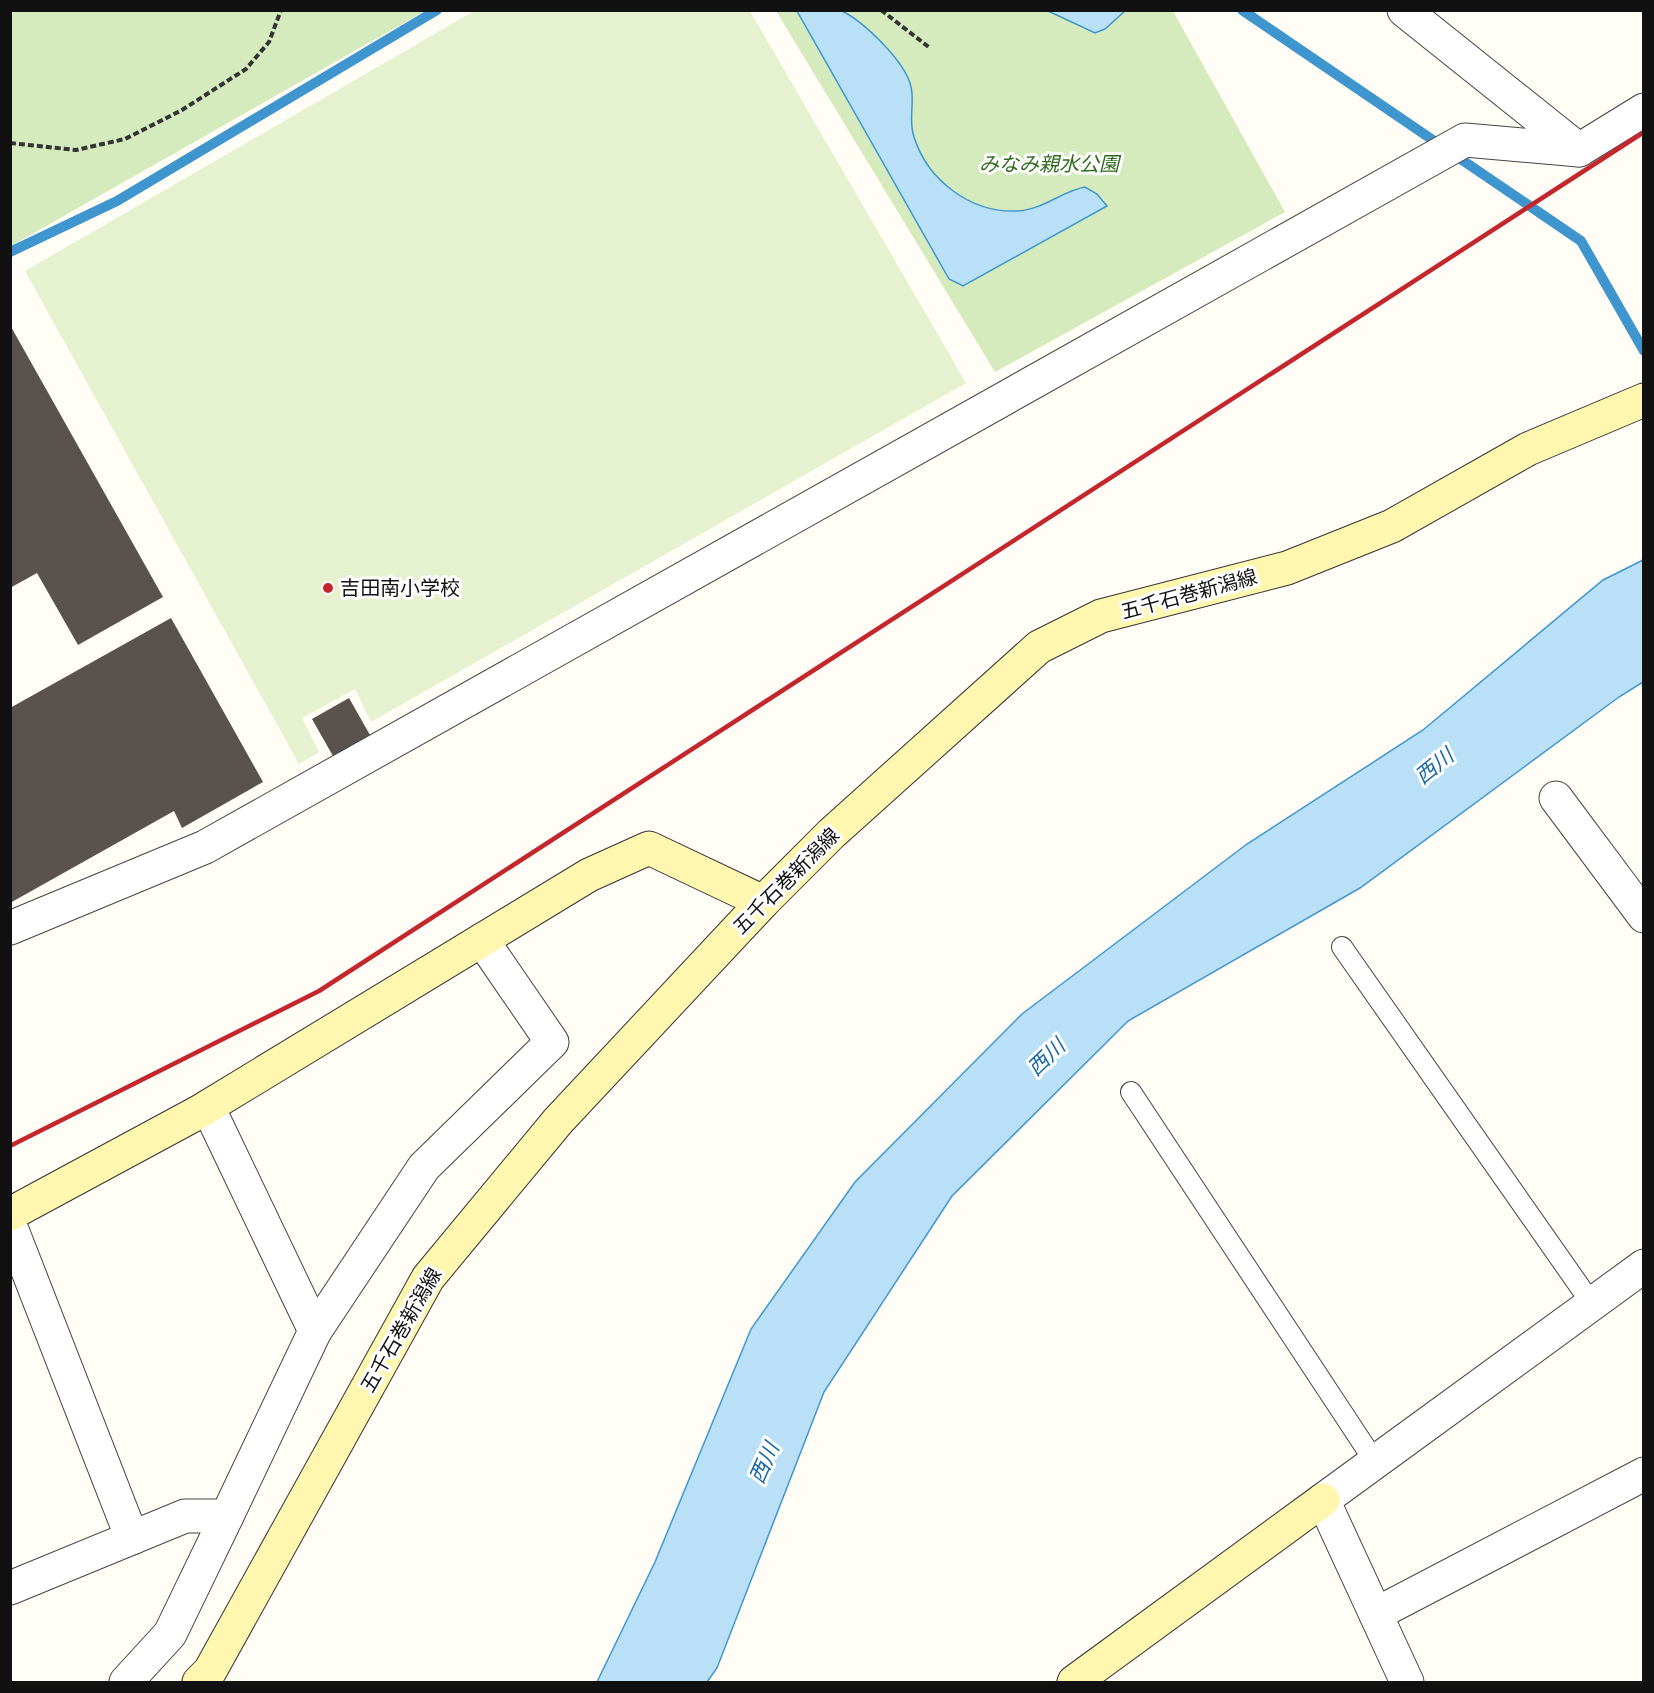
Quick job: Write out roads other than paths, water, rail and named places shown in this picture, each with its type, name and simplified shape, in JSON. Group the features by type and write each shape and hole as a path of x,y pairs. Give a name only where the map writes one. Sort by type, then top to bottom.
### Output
{"main road":[{"name":"五千石巻新潟線","path":"199,1683 210,1671 428,1278 558,1121 763,902 831,834 1039,647 1101,616 1287,568 1382,530 1528,449 1643,400"},
{"path":"10,1214 208,1107 590,875 649,848 763,902"},
{"path":"1074,1683 1323,1500"}],"street":[{"path":"1404,10 1579,150"},
{"path":"10,928 205,847 1465,140 1579,150 1644,110"},
{"path":"1556,798 1644,916"},
{"path":"126,1683 170,1634 315,1331 424,1167 552,1042 482,940"},
{"path":"208,1107 315,1331"},
{"path":"10,1225 132,1538"},
{"path":"1407,1683 1323,1500 1644,1266"},
{"path":"1376,1614 1644,1474"},
{"path":"10,1588 185,1516 227,1516"}],"lane":[{"path":"1342,947 1592,1304"},
{"path":"1131,1092 1375,1462"}],"water":[{"path":"827,9 842,11 872,33 893,55 908,77 911,87 912,131 921,153 941,180 968,200 1000,210 1026,210 1085,187 1097,194 1107,206 963,286 949,279 797,11"},
{"path":"1125,10 1105,29 1095,33 1048,11"},
{"name":"西川","path":"1643,560 1643,682 1619,697 1360,888 1128,1021 952,1196 824,1392 717,1668 707,1682 597,1682 655,1562 751,1329 855,1182 1022,1014 1247,844 1423,730 1603,580"}],"waterway":[{"path":"10,252 117,201 437,10"},
{"path":"1242,10 1581,241 1644,351"}],"railway":[{"path":"10,1146 319,991 1644,132"}],"place":[{"name":"吉田南小学校","path":"328,588"}],"park label":[{"name":"みなみ親水公園","path":"1049,164"}]}
